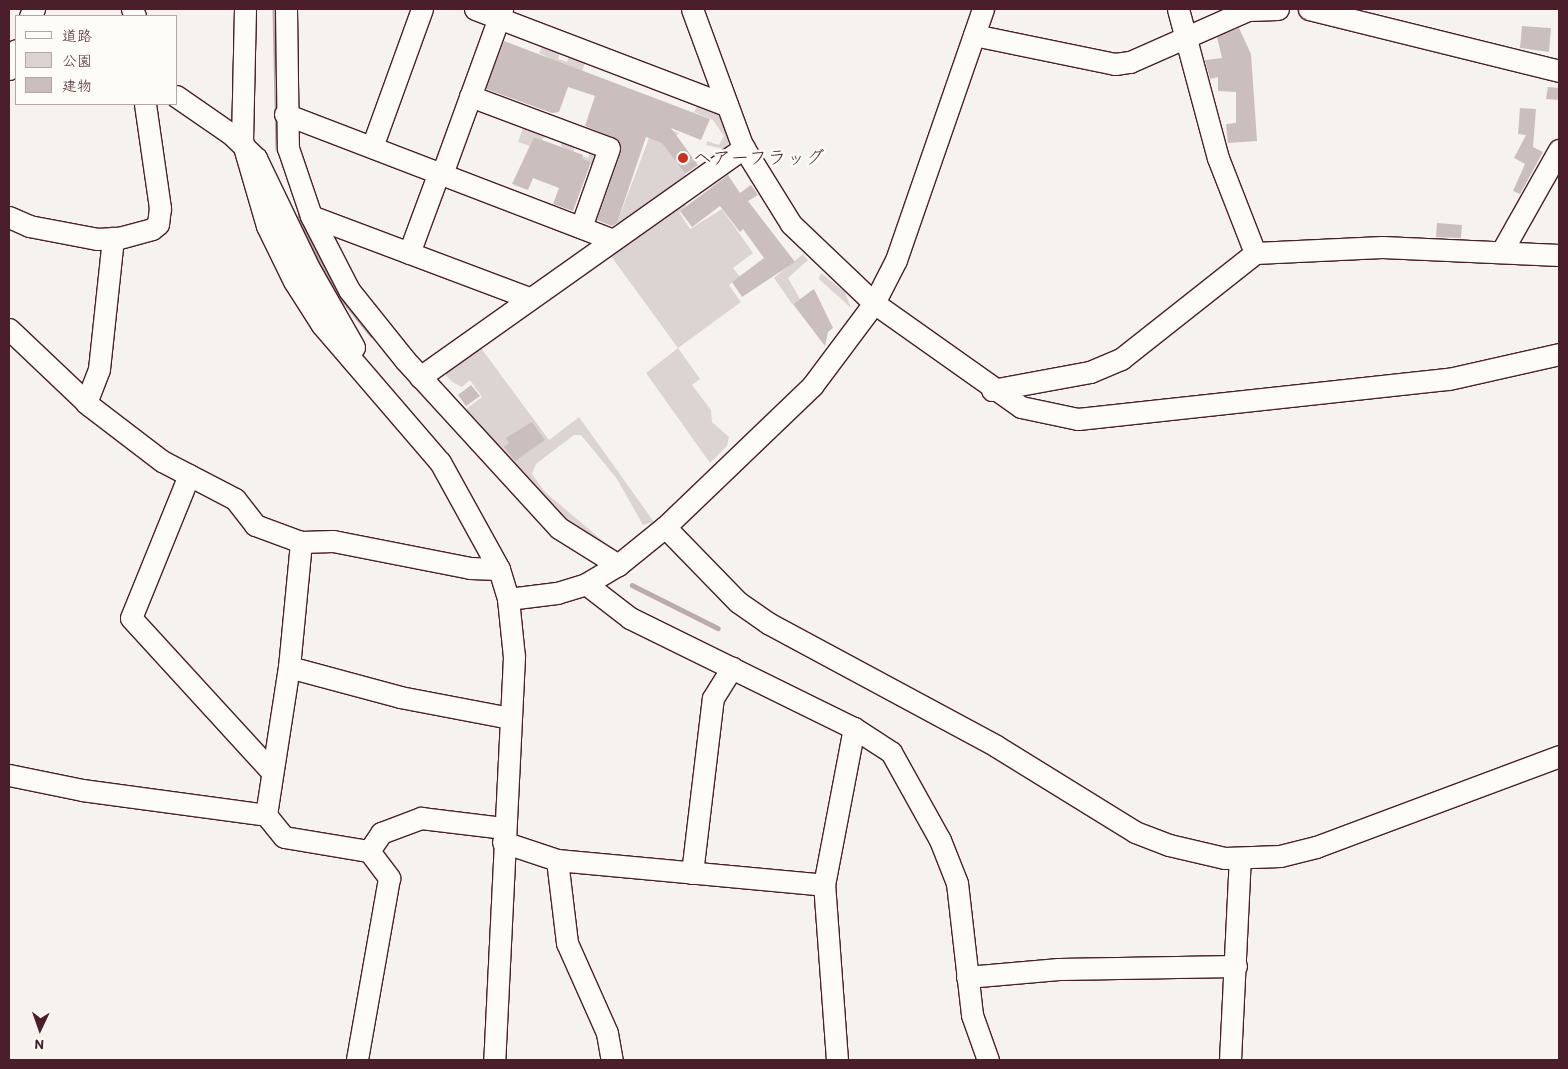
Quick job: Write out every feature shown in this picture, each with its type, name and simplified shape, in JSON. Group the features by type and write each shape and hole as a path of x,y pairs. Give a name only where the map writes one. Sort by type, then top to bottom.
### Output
{"street":[{"path":"245,9 241,73 243,145 267,226 294,281 322,325 440,462 499,569 508,599 514,657 494,1060"},
{"path":"286,9 285,114 288,148 311,216 316,249 358,304 420,377 559,528 618,565"},
{"path":"372,147 422,9"},
{"path":"475,9 500,13 727,105"},
{"path":"692,9 744,148 791,224 874,303 992,390 1021,407 1078,419 1449,378 1559,354"},
{"path":"508,599 557,593 586,584 618,565 665,528 812,386 874,303 917,205 983,9"},
{"path":"1178,9 1218,158 1255,253"},
{"path":"974,35 1115,64 1130,62 1248,10 1278,9"},
{"path":"1309,9 1559,71"},
{"path":"409,253 441,173 500,13"},
{"path":"9,69 15,53"},
{"path":"470,96 609,148 581,227"},
{"path":"178,97 243,145"},
{"path":"9,217 73,237 112,238 152,229 160,219 145,105"},
{"path":"285,114 611,238"},
{"path":"420,377 611,238 744,148"},
{"path":"1502,251 1559,150"},
{"path":"311,216 529,298"},
{"path":"86,403 99,369 112,238"},
{"path":"992,390 1090,372 1121,359 1255,253 1382,247 1559,255"},
{"path":"9,329 86,403 162,460 234,499 255,526 301,542 333,541 470,568 499,569"},
{"path":"189,475 131,618 272,772"},
{"path":"665,528 738,602 800,643 996,746 1135,832 1169,845 1240,858 1280,856 1316,847 1559,756"},
{"path":"266,814 289,667 301,542"},
{"path":"586,584 630,618 854,728 890,752 940,840 957,883 972,1015 988,1060"},
{"path":"289,667 400,697 510,718"},
{"path":"692,873 713,698 732,667"},
{"path":"837,1060 824,885 854,728"},
{"path":"9,775 82,790 266,814 284,837 369,851 389,878 357,1060"},
{"path":"369,851 381,832 421,818 504,835 557,860 824,885"},
{"path":"1230,1060 1240,858"},
{"path":"557,860 567,943 607,1033 612,1060"},
{"path":"967,977 1059,969 1236,966"}],"green space":[{"path":"545,40 562,48 558,59 567,62 570,54 586,61 581,74 539,53"},
{"path":"701,100 716,109 730,141 725,149 706,145 707,141 719,145 724,136 713,120 694,112"},
{"path":"525,122 577,141 573,153 588,158 591,149 598,151 596,167 574,156 561,146 561,141 546,135 542,140 534,137 530,146 518,142"},
{"path":"663,127 679,133 665,147 690,181 614,231 649,138"},
{"path":"686,200 686,206 679,212 690,229 722,209 753,253 733,268 740,277 729,285 741,302 678,348 605,248"},
{"path":"803,254 808,260 788,278 800,299 792,304 774,278"},
{"path":"821,273 845,292 851,308 819,279"},
{"path":"475,340 549,440 579,417 654,522 643,525 617,479 581,435 574,435 536,464 532,474 545,492 616,552 590,544 461,413 482,397 470,380 462,387 452,382 443,372"},
{"path":"678,348 700,379 692,385 711,410 712,422 729,437 727,446 710,463 646,373"}],"building":[{"path":"1522,26 1551,28 1549,52 1520,48"},
{"path":"1239,28 1251,54 1257,141 1228,143 1226,124 1236,123 1236,92 1218,91 1218,77 1210,79 1205,60 1222,58 1217,37"},
{"path":"504,41 710,119 701,140 671,128 698,165 685,174 662,143 646,137 617,223 612,226 597,220 621,152 619,140 585,126 595,96 568,87 559,112 552,113 486,89"},
{"path":"1548,87 1559,88 1559,100 1546,99"},
{"path":"1520,108 1536,109 1533,147 1543,152 1520,194 1513,191 1525,164 1514,158 1526,135 1518,134"},
{"path":"534,137 583,155 582,159 591,162 573,211 553,204 559,188 533,178 528,190 512,184"},
{"path":"728,175 740,193 751,185 758,195 748,201 795,262 742,297 732,282 764,258 743,229 740,232 720,206 692,227 680,211"},
{"path":"1437,223 1462,225 1461,238 1436,237"},
{"path":"814,289 833,328 828,332 825,346 793,304"},
{"path":"471,385 480,396 466,406 458,395"},
{"path":"532,422 545,440 515,461 504,447 509,443 506,438"}],"waterway":[{"path":"275,9 278,149"},
{"path":"300,216 335,289 372,335"},
{"path":"632,585 718,628"}],"place":[{"name":"ヘアーフラッグ","path":"683,158"}]}
